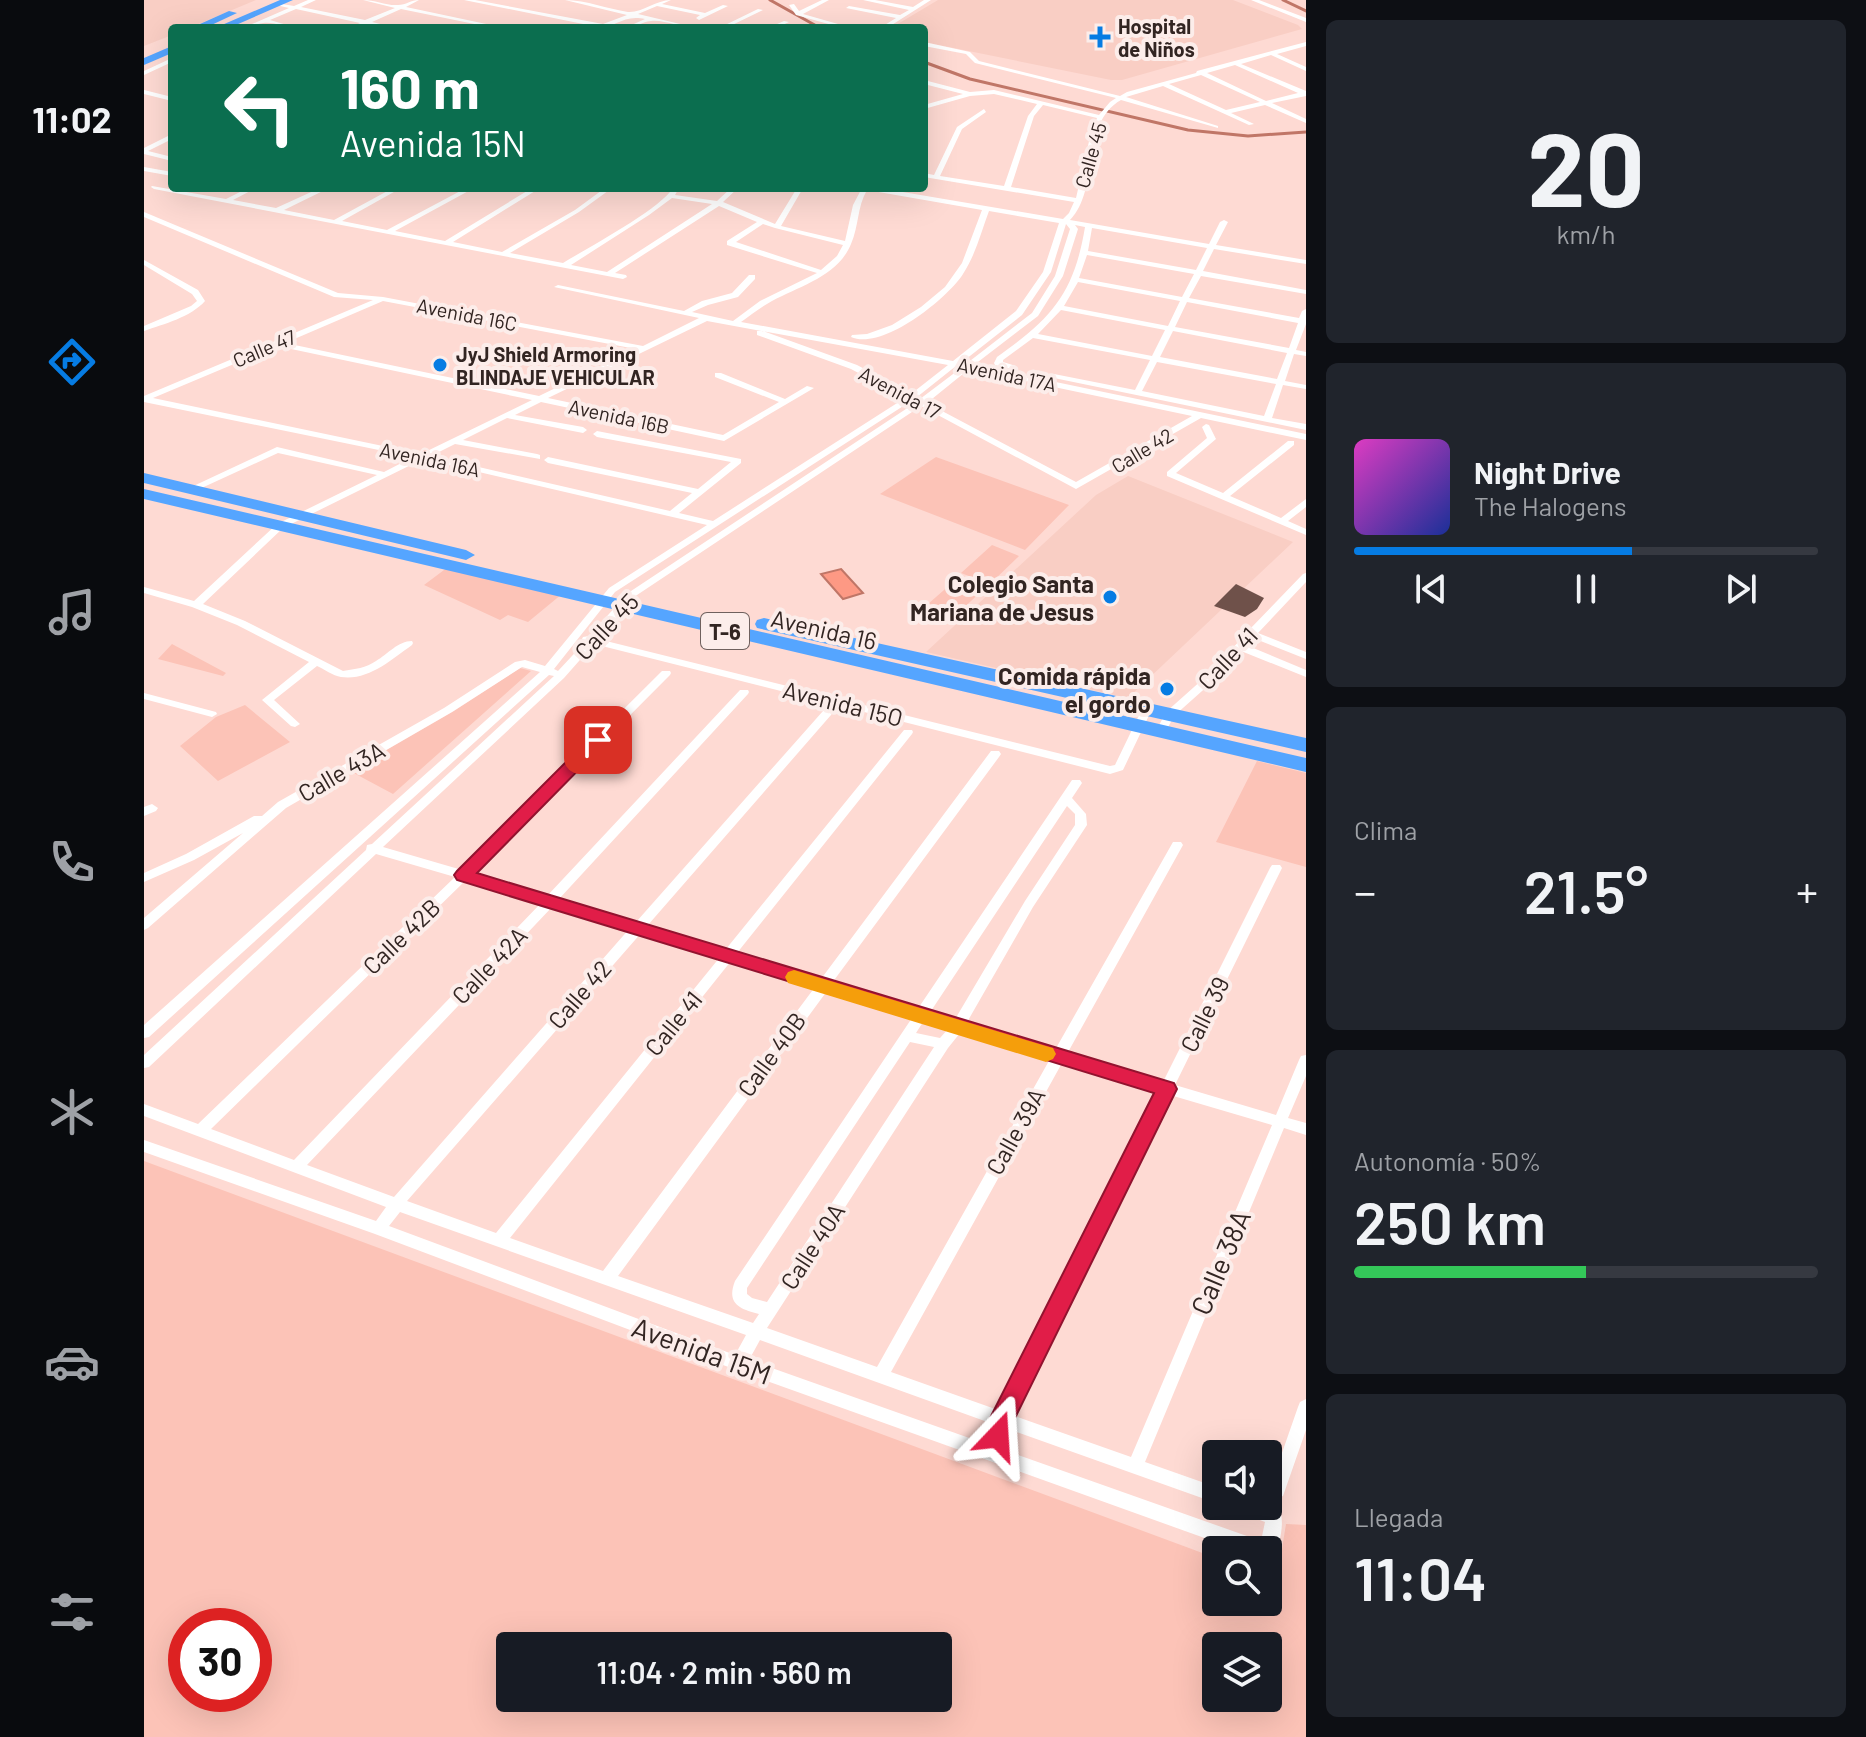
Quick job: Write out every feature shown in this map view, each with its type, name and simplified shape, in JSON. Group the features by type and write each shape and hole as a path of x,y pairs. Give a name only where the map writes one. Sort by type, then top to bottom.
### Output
{"highway":[{"path":"206,24 263,0"},
{"path":"231,24 287,4"},
{"path":"144,50 168,40"},
{"path":"144,62 168,51"},
{"name":"Avenida 16","path":"144,478 304,515 616,598"},
{"name":"Avenida 16","path":"144,494 1143,717 1306,765"},
{"name":"Avenida 16","path":"1165,723 1306,745"}],"street":[{"path":"254,24 287,4 313,0"},
{"path":"366,0 483,24"},
{"path":"362,24 416,0"},
{"path":"467,0 586,24"},
{"path":"568,0 671,24"},
{"path":"608,24 667,0"},
{"path":"798,14 826,0"},
{"path":"866,0 915,9"},
{"path":"890,24 928,0"},
{"path":"1254,0 1306,20"},
{"path":"287,4 376,24"},
{"path":"675,8 685,4"},
{"path":"657,5 706,15"},
{"path":"792,5 798,14 834,24"},
{"path":"682,24 725,6"},
{"path":"849,8 901,17"},
{"path":"730,24 760,10"},
{"path":"638,24 652,18"},
{"path":"263,20 278,24"},
{"path":"781,24 786,22"},
{"path":"928,45 968,53 977,62 1023,76 1118,97 1216,127"},
{"name":"Calle 45","path":"144,1063 377,850 560,676 592,640 616,598 917,400 1019,313 1047,272 1061,225 1068,221 1076,200 1099,117 1106,106 1118,97 1162,83 1305,45"},
{"path":"1270,53 1306,69"},
{"path":"144,73 168,62"},
{"path":"1235,63 1305,93"},
{"path":"155,68 168,71"},
{"path":"1199,72 1306,121"},
{"path":"928,83 970,94"},
{"path":"1162,83 1251,124"},
{"path":"144,92 168,98"},
{"path":"928,106 970,94 994,92 1099,117"},
{"path":"1226,112 1305,93"},
{"path":"1007,188 1031,116 1040,105"},
{"path":"936,178 959,128 984,111"},
{"path":"144,151 168,138"},
{"path":"144,151 168,158"},
{"path":"144,169 168,173"},
{"path":"928,176 1076,200"},
{"path":"154,187 168,189"},
{"path":"187,192 623,277"},
{"path":"228,200 245,192"},
{"path":"278,210 317,192"},
{"path":"335,222 391,192"},
{"path":"386,233 463,192"},
{"path":"445,244 530,192"},
{"path":"502,255 603,192"},
{"path":"564,266 674,192"},
{"path":"609,274 730,192"},
{"path":"777,227 798,192"},
{"path":"737,321 763,302 821,272 840,258 848,244 852,212 864,192"},
{"path":"889,192 1306,262"},
{"path":"671,196 718,203 777,227 848,244"},
{"path":"746,315 872,338 911,316 956,279 986,209"},
{"path":"144,214 337,295 350,312"},
{"path":"763,221 730,243 821,272"},
{"name":"Calle 45","path":"144,1033 548,670 575,636 616,598 715,524 971,367 1035,314 1054,287 1074,229 1068,221"},
{"path":"1138,392 1173,329 1224,222"},
{"path":"1089,225 1086,253 1077,280 1061,308 1034,336 998,363 1306,427"},
{"path":"1086,253 1306,292"},
{"path":"144,262 195,292 201,301 194,308 144,329"},
{"path":"685,313 705,303 735,295 752,277"},
{"path":"1077,280 1303,322"},
{"path":"558,287 706,318"},
{"name":"Avenida 16C","path":"337,295 383,299 644,348"},
{"name":"Calle 47","path":"144,399 383,299"},
{"path":"1061,308 1306,354"},
{"path":"1267,419 1306,311"},
{"path":"196,605 280,526 706,318"},
{"name":"Avenida 17A","path":"706,318 737,321 956,364 1306,437"},
{"name":"Avenida 17","path":"706,318 810,349 917,400 1073,486 1084,484"},
{"path":"1034,336 1306,387"},
{"name":"Avenida 16B","path":"275,343 729,437 786,402"},
{"path":"718,375 786,402 810,388"},
{"name":"Avenida 16A","path":"144,399 424,457 715,524"},
{"name":"Calle 42","path":"1084,484 1200,415"},
{"path":"507,416 583,430"},
{"path":"1178,429 1248,425"},
{"path":"1206,427 1212,439 1170,474 1306,532"},
{"path":"597,434 738,461 673,513"},
{"path":"455,441 537,457"},
{"path":"1224,497 1291,443"},
{"path":"192,489 277,450 387,475"},
{"path":"548,460 700,492"},
{"path":"1283,521 1306,502"},
{"name":"Calle 41","path":"1165,723 1306,576"},
{"path":"144,590 196,605 241,623 341,674 361,672 378,665 408,643"},
{"path":"1250,633 1306,656"},
{"name":"Avenida 15O","path":"575,636 1110,770 1119,767 1143,717"},
{"path":"1239,646 1304,670"},
{"path":"295,724 267,700 316,661"},
{"name":"Calle 43A","path":"144,925 282,805 448,710 519,664 525,663 560,676"},
{"name":"Calle 42B","path":"201,1130 464,875 666,673"},
{"name":"Calle 42A","path":"297,1166 744,692"},
{"path":"144,696 212,714"},
{"name":"Calle 42","path":"379,1229 396,1204 827,713"},
{"name":"Calle 41","path":"499,1240 908,732"},
{"name":"Calle 40B","path":"607,1278 995,754"},
{"name":"Calle 40A","path":"958,1026 943,1044 771,1310 747,1304 739,1296 740,1286 1076,783"},
{"path":"958,1026 1029,904 1081,825 1083,819 1080,811 1067,800"},
{"path":"144,878 190,857 282,805"},
{"path":"356,844 638,926 727,957 1056,1057 1306,1129"},
{"name":"Calle 39A","path":"880,1377 1177,845"},
{"name":"Calle 39","path":"995,1455 1002,1418 1276,868"},
{"path":"1004,894 1029,904"},
{"path":"907,1036 943,1044"},
{"name":"Calle 38A","path":"1135,1466 1306,1060"},
{"name":"Avenida 15M","path":"144,1110 396,1204 1202,1490"},
{"name":"Avenida 15M","path":"144,1146 379,1229 739,1364 1223,1536"},
{"path":"739,1364 771,1310"},
{"path":"1282,1476 1306,1407"}],"shaded area":[{"path":"144,0 256,0 199,24 168,24 168,37 144,46"},
{"name":"Hospital de Niños","path":"938,0 1233,0 1302,29 1122,80 1111,80 928,43 928,24 898,24"},
{"path":"936,457 1069,505 1025,550 880,494"},
{"name":"Colegio Santa Mariana de Jesus","path":"1128,476 1293,542 1128,698 926,652 1096,495"},
{"path":"992,545 1019,556 990,584 961,573"},
{"path":"448,567 562,594 528,622 508,615 500,620 424,585"},
{"path":"841,569 863,593 843,599 821,574"},
{"path":"960,576 987,586 955,616 928,604"},
{"path":"172,644 226,673 223,676 158,659"},
{"path":"520,668 531,671 393,794 350,771 454,711"},
{"path":"245,705 290,742 218,781 180,746 216,717"},
{"path":"1257,761 1306,773 1306,867 1216,842"},
{"path":"144,1161 1202,1553 1202,1616 1282,1616 1282,1549 1286,1524 1306,1525 1306,1737 144,1737"}],"building":[{"path":"1236,584 1264,598 1257,609 1245,617 1214,606"}],"waterway":[{"path":"770,0 813,24"},
{"path":"1283,0 1306,11"},
{"path":"928,63 970,79 1188,130 1248,136 1306,132"}],"slow traffic":[{"path":"794,977 1046,1054"}],"place":[{"name":"Hospital de Niños","path":"1100,37"},
{"name":"JyJ Shield Armoring BLINDAJE VEHICULAR","path":"440,365"},
{"name":"Colegio Santa Mariana de Jesus","path":"1110,597"},
{"name":"Comida rápida el gordo","path":"1167,689"}],"route":[{"path":"598,740 464,875 1167,1089 1002,1418 998,1436"}]}
